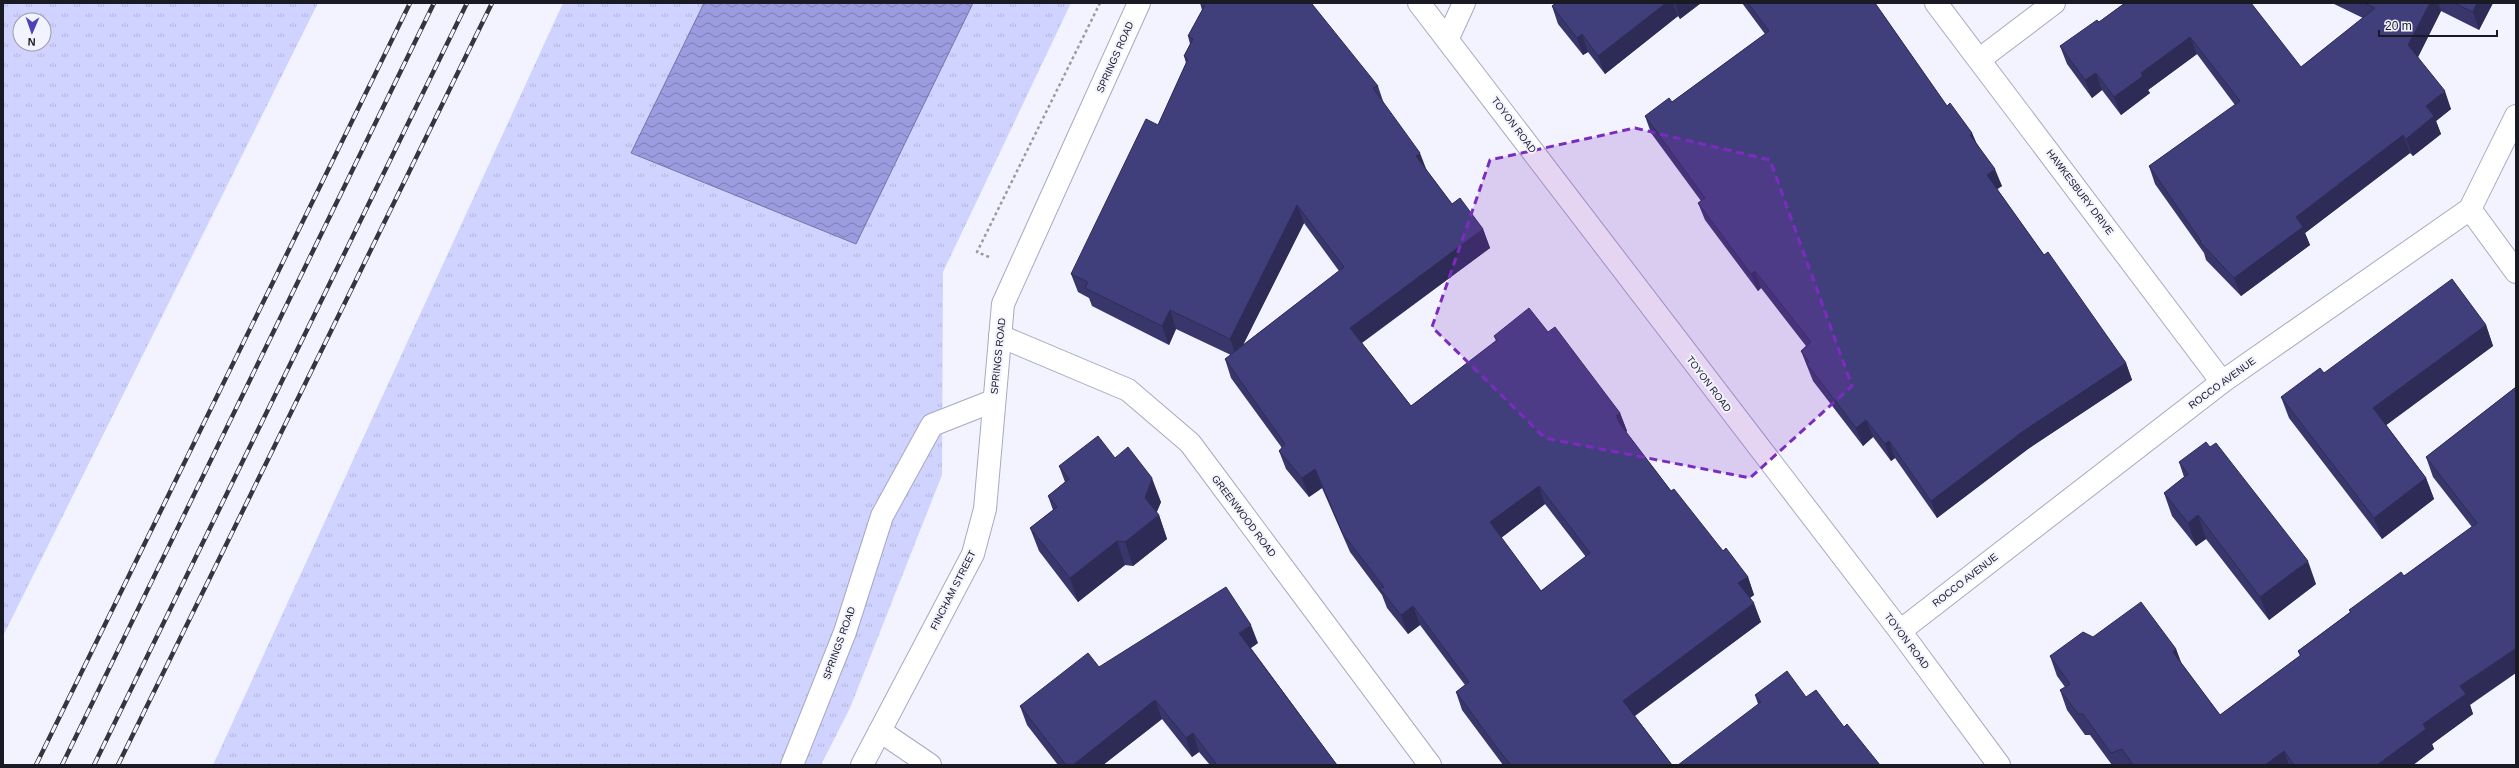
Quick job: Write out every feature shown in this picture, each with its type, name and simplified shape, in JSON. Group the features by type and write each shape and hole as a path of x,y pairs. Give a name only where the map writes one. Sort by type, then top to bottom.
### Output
{"street":[{"name":"SPRINGS ROAD","path":"792,765 845,632 882,516 924,439 932,426 993,401 1003,304 1139,3"},
{"name":"TOYON ROAD","path":"1419,3 1448,38 1717,394 1900,631 1999,765"},
{"path":"1448,38 1464,3"},
{"name":"HAWKESBURY DRIVE","path":"1936,3 1980,59 2222,382"},
{"path":"1980,59 2054,3"},
{"name":"ROCCO AVENUE","path":"1900,631 2222,382 2470,209 2516,116"},
{"path":"2470,209 2516,272"},
{"name":"GREENWOOD ROAD","path":"1000,336 1128,390 1190,443 1430,765"},
{"name":"FINCHAM STREET","path":"862,765 973,554 985,509 993,401"},
{"path":"880,731 930,765"}],"path":[{"path":"1018,270 977,252 1100,3"}],"highlighted area":[{"path":"1635,128 1770,160 1852,386 1750,478 1545,438 1432,327 1490,160"}],"green space":[{"path":"3,3 318,3 3,636"},
{"path":"563,3 1071,3 943,272 942,475 850,708 821,765 213,765"}],"water":[{"path":"704,3 973,3 856,244 631,153"}],"building":[{"path":"1201,3 1312,4 1378,86 1373,88 1420,153 1416,156 1452,204 1460,198 1483,229 1350,328 1411,406 1497,340 1494,336 1529,308 1548,332 1555,327 1620,413 1616,416 1620,424 1671,491 1674,489 1723,551 1726,548 1748,577 1738,583 1754,603 1623,701 1672,765 1511,765 1456,692 1469,682 1413,606 1401,615 1380,589 1384,587 1343,534 1315,469 1302,478 1279,451 1285,444 1225,359 1344,267 1297,205 1230,339 1170,310 1162,326 1085,288 1088,282 1071,274 1146,119 1158,125 1188,59 1184,56 1193,39 1188,36 1205,5","holes":["1539,486 1590,553 1541,591 1490,522"]},
{"path":"1556,3 1666,3 1598,56 1582,34 1577,38 1552,6"},
{"path":"1748,3 1875,3 1947,106 1950,103 1972,133 1970,135 1995,169 1987,175 2044,255 2048,252 2126,363 2022,432 1931,501 1889,441 1885,444 1866,420 1856,428 1807,364 1809,362 1801,351 1811,342 1755,271 1751,274 1698,203 1705,198 1645,116 1669,98 1672,102 1769,31"},
{"path":"2125,3 2251,3 2301,67 2375,8 2364,3 2430,3 2408,45 2445,91 2426,106 2434,116 2406,139 2403,135 2296,217 2303,227 2234,278 2200,242 2201,241 2149,166 2240,101 2190,37 2141,73 2143,76 2114,97 2096,73 2085,80 2060,46 2097,20 2099,22"},
{"path":"2454,3 2477,3 2473,12"},
{"path":"2452,279 2486,325 2373,408 2426,478 2374,518 2281,397 2320,368 2324,373"},
{"path":"2516,387 2516,648 2460,686 2466,694 2423,724 2426,729 2377,765 2294,765 2284,751 2265,765 2133,765 2122,749 2111,753 2083,714 2078,714 2060,690 2070,684 2050,656 2083,632 2093,637 2141,602 2176,649 2173,652 2220,715 2301,655 2298,651 2351,612 2349,610 2401,572 2404,576 2477,523 2426,457"},
{"path":"1098,436 1115,458 1128,447 1152,478 1145,498 1159,515 1125,542 1117,541 1070,578 1030,528 1057,507 1048,496 1069,479 1059,466"},
{"path":"2206,442 2210,447 2216,443 2308,561 2260,597 2198,515 2188,523 2164,493 2188,474 2179,462"},
{"path":"1226,587 1251,625 1239,633 1337,765 1217,765 1193,733 1186,738 1155,700 1073,765 1066,765 1020,706 1088,653 1099,667"},
{"path":"1787,671 1806,697 1816,690 1844,727 1847,724 1880,765 1678,765 1761,702 1755,695"}],"railway":[{"path":"36,765 410,3"},
{"path":"62,765 434,3"},
{"path":"94,765 467,3"},
{"path":"118,765 492,3"}]}
